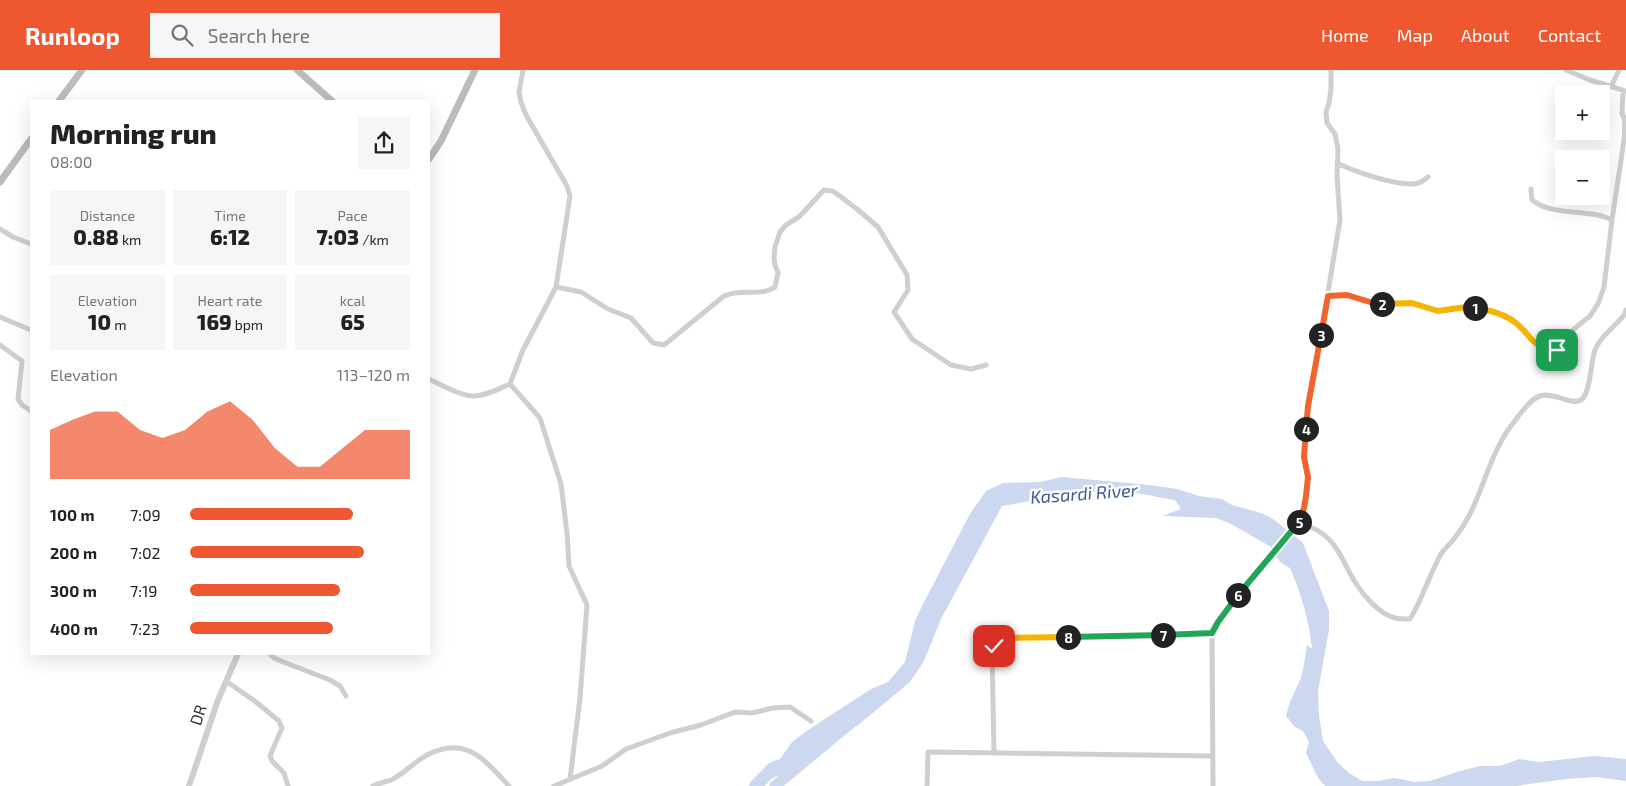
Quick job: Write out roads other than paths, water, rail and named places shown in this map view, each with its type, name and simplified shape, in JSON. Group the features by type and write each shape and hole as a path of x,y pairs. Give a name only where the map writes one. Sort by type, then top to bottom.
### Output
{"main road":[{"path":"60,100 82,70"},
{"path":"297,70 331,100"},
{"path":"430,158 441,141 475,70"},
{"path":"0,182 30,140"}],"street":[{"path":"430,379 466,395 473,396 488,394 510,384 522,352 556,287 570,196 567,186 526,115 521,102 519,92 522,70"},
{"path":"1213,786 1212,633 1230,605 1298,524 1306,496 1308,477 1304,457 1308,406 1340,220 1337,196 1338,149 1335,134 1327,123 1326,112 1331,89 1331,70"},
{"path":"1328,296 1347,295 1373,303 1384,304 1412,303 1438,311 1466,307 1481,308 1506,316 1517,324 1531,341 1540,346 1557,350 1563,347 1574,329 1590,316 1601,298 1626,121 1622,113 1624,91 1566,70"},
{"path":"1611,87 1619,70"},
{"path":"1337,163 1364,174 1397,182 1419,183 1428,177"},
{"path":"1531,189 1532,200 1538,205 1560,210 1598,214 1612,220"},
{"path":"556,287 581,292 608,309 631,318 653,343 664,346 724,296 732,292 770,291 775,287 778,273 774,265 775,247 780,232 799,216 820,193 828,190 857,209 878,227 907,275 908,290 894,312 912,339 951,365 971,369 986,365"},
{"path":"0,229 13,238 30,244"},
{"path":"1298,524 1317,530 1325,535 1342,556 1355,582 1382,612 1394,618 1410,619 1420,602 1441,554 1461,530 1470,514 1487,471 1504,436 1513,423 1539,396 1548,394 1574,401 1578,401 1585,396 1594,351 1626,310"},
{"path":"0,317 30,330"},
{"path":"0,344 22,361 18,399 22,405 30,410"},
{"path":"510,384 540,418 561,484 569,566 587,605 580,698 570,778"},
{"path":"994,753 992,652 998,640 1002,638 1212,633"},
{"name":"DR","path":"189,786 218,700 238,655"},
{"path":"271,655 274,658 335,683 340,686 346,696"},
{"path":"226,681 256,702 282,725 270,756 272,761 284,773 288,786"},
{"path":"554,786 602,766 626,749 735,712 752,714 773,708 790,707 811,721"},
{"path":"373,786 392,780 427,755 457,747 466,749 482,758 509,786"},
{"path":"927,786 928,752 1213,756"}],"water":[{"path":"1061,477 1150,485 1222,499 1232,505 1261,513 1273,519 1303,543 1329,611 1329,630 1318,691 1323,741 1338,763 1362,781 1395,778 1415,782 1430,781 1480,766 1500,766 1519,759 1539,762 1595,756 1626,759 1626,781 1597,777 1515,786 1325,786 1318,778 1306,753 1309,742 1303,731 1295,727 1286,716 1290,701 1301,678 1307,645 1312,649 1304,607 1290,568 1279,560 1273,548 1231,524 1216,518 1162,516 1181,509 1175,500 1115,491 1067,495 1002,506 941,619 924,661 910,682 857,726 846,726 825,737 794,768 771,779 765,786 749,786 751,781 769,763 780,759 792,742 871,689 888,682 905,662 915,621 923,604 970,514 986,491 1003,483 1040,482"}],"waterway":[{"name":"Kasardi River","path":"775,786 858,717"}]}
